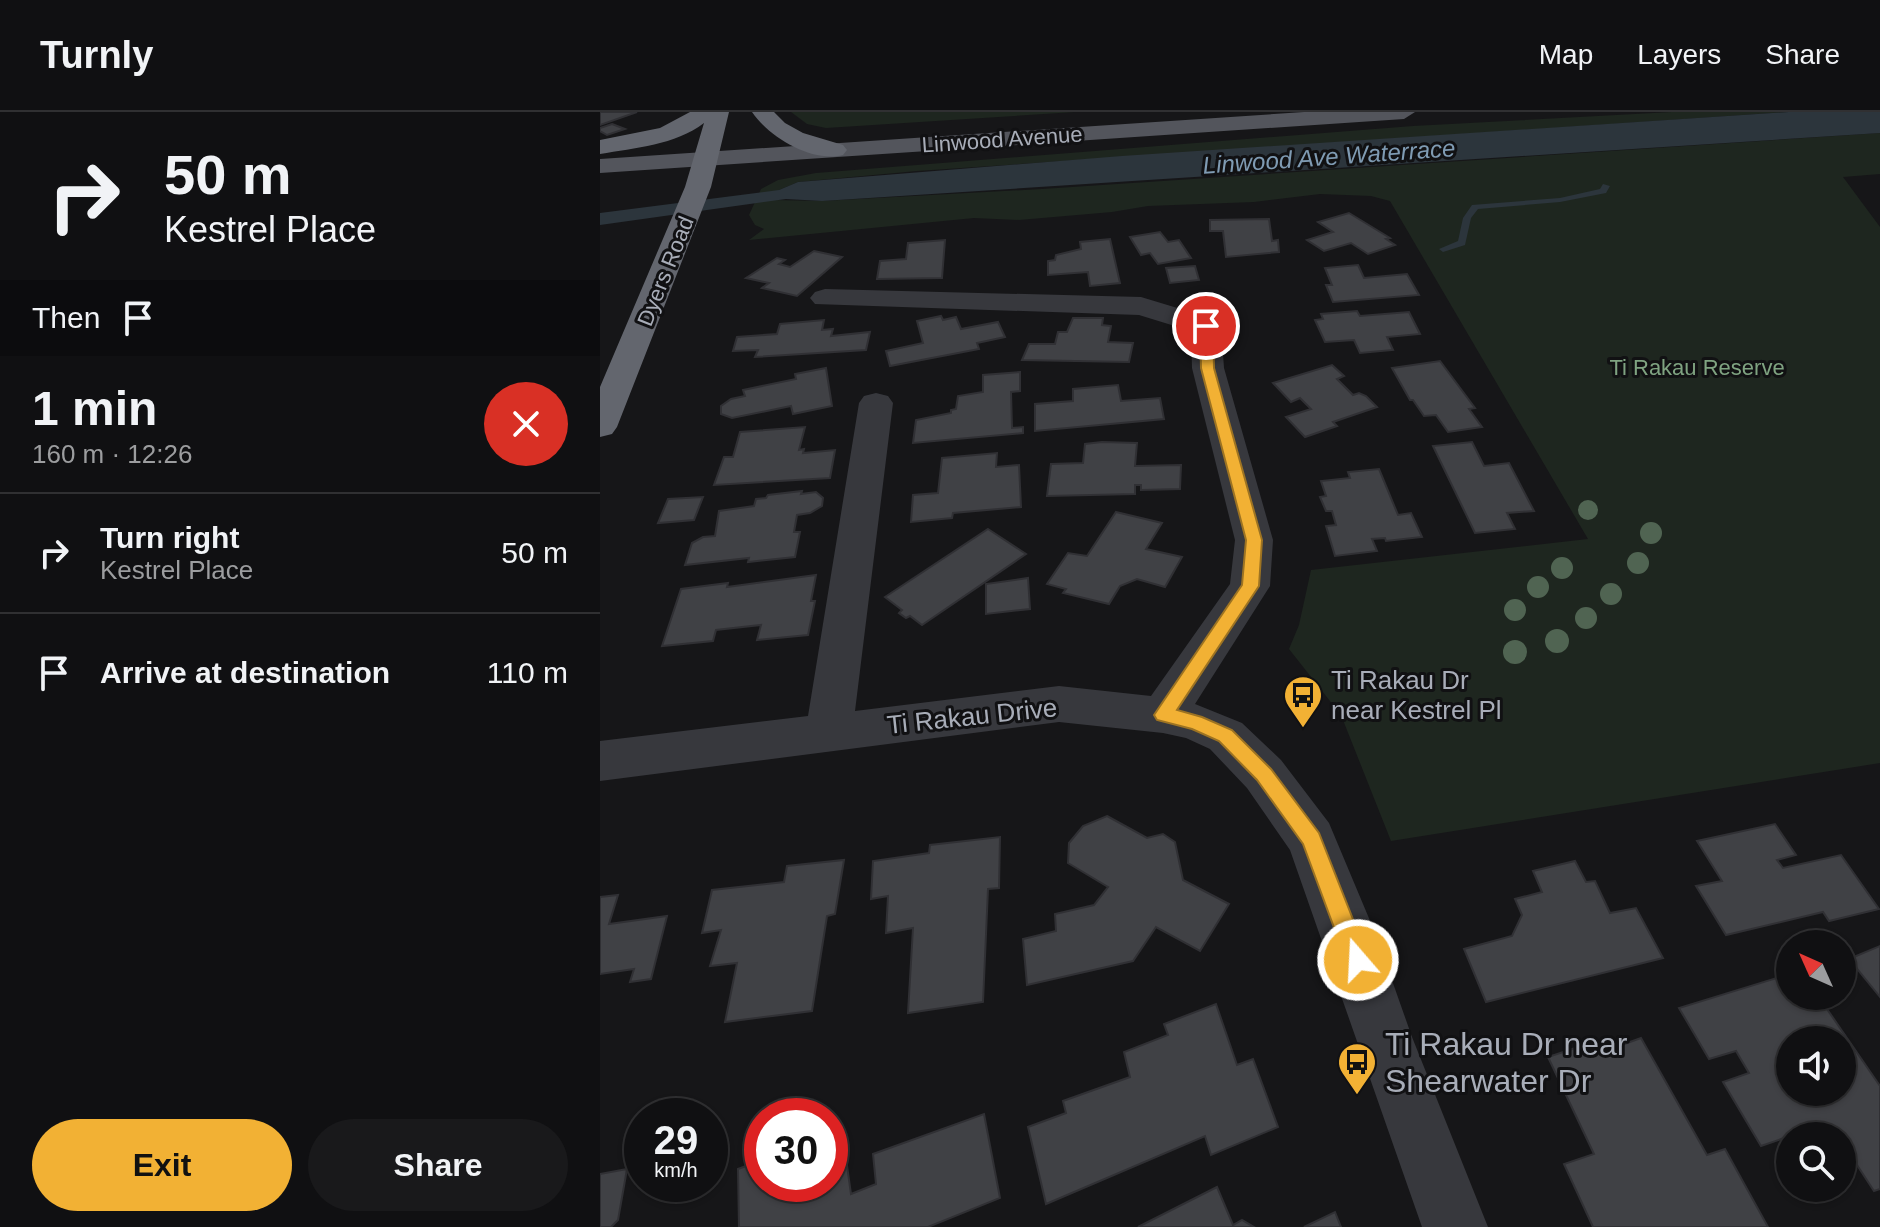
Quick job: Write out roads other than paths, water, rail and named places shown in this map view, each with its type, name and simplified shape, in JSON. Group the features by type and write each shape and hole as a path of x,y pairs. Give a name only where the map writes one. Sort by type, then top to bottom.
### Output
{"highway":[{"path":"600,147 669,132 697,119 703,112"},
{"name":"Dyers Road","path":"600,427 664,275 708,159 718,112"},
{"path":"763,112 771,124 788,137 835,150"}],"main road":[{"name":"Linwood Avenue","path":"600,166 1404,112"}],"street":[{"path":"825,298 1141,306 1206,326 1208,368 1254,540 1250,586 1163,715"},
{"path":"829,733 876,403"},
{"name":"Ti Rakau Drive","path":"600,761 1059,704 1163,715 1195,722 1226,736 1264,774 1311,839 1455,1227"}],"water":[{"name":"Linwood Ave Waterrace","path":"1789,112 1880,112 1880,133 822,201 786,199 600,225 600,213 779,190 798,182 1122,156"}],"waterway":[{"path":"1443,249 1462,243 1467,218 1475,207 1560,200 1603,191 1606,186"}],"place":[{"name":"Ti Rakau Dr near Kestrel Pl","path":"1303,729"},
{"name":"Ti Rakau Dr near Shearwater Dr","path":"1357,1096"}],"park label":[{"name":"Ti Rakau Reserve","path":"1697,367"}]}
